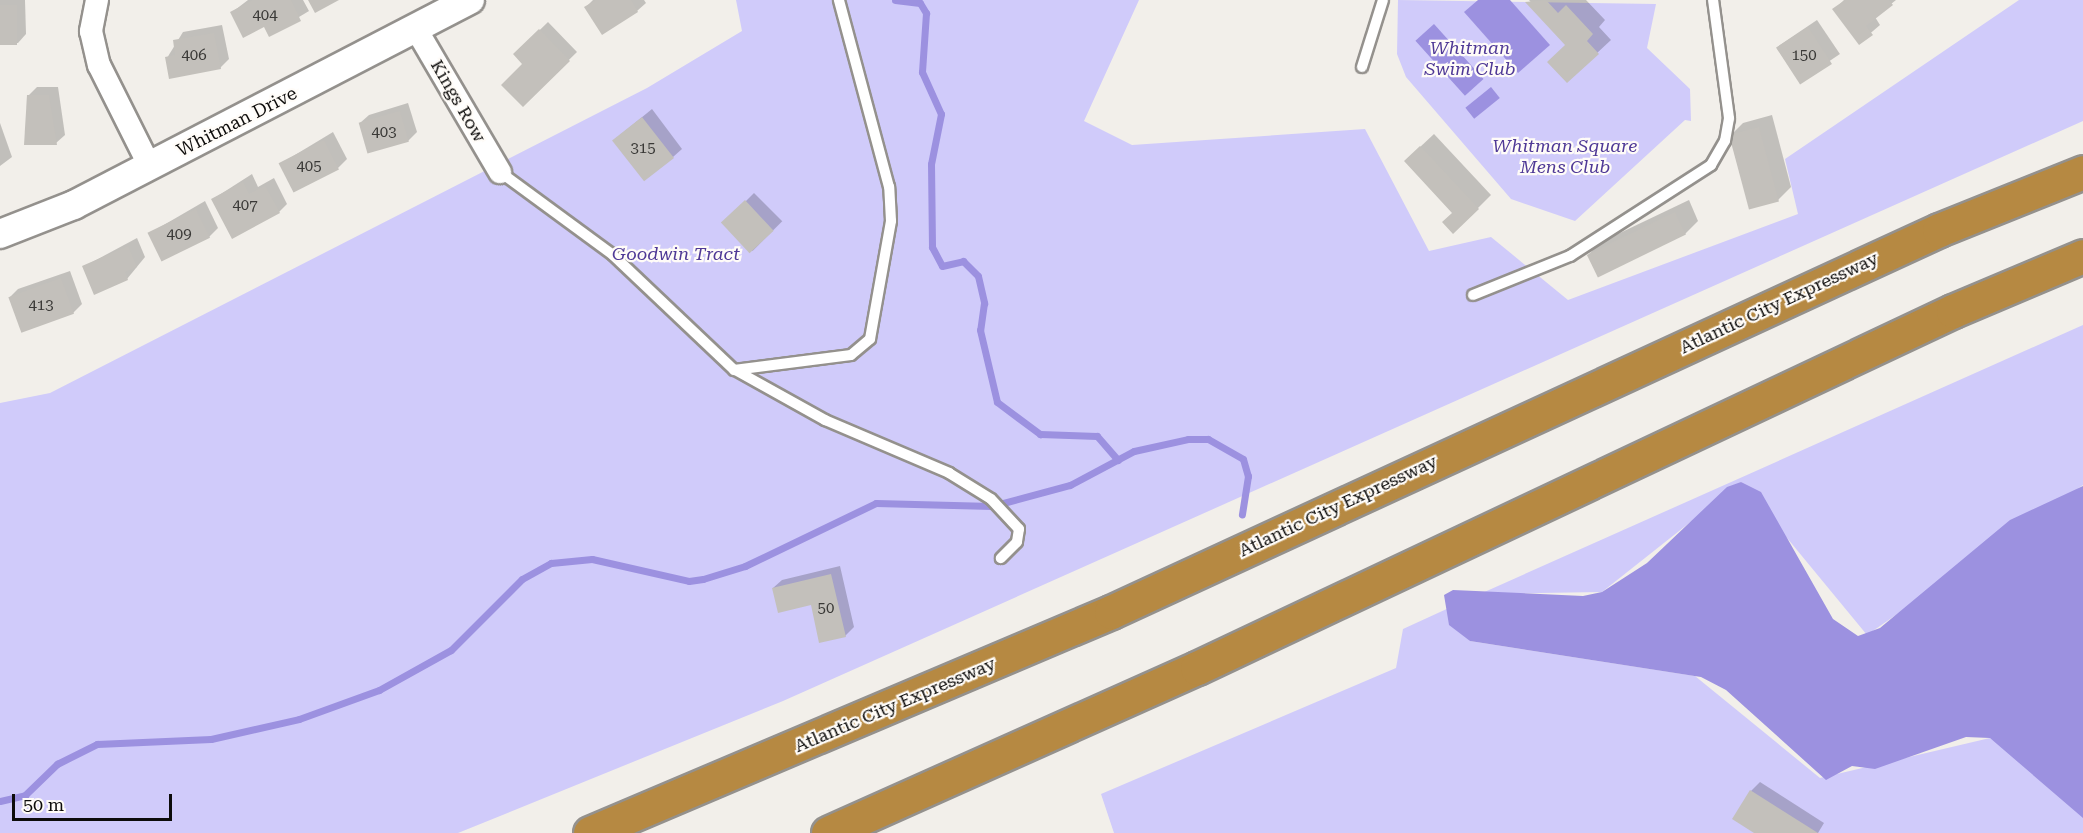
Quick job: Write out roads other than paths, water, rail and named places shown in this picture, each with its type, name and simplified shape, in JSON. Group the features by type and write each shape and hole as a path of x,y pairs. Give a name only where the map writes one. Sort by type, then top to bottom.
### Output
{"highway":[{"name":"Atlantic City Expressway","path":"590,833 1111,612 1939,230 2083,172"},
{"path":"828,833 1219,658 1953,311 2083,256"}],"street":[{"path":"97,0 92,31 99,65 150,167"},
{"name":"Whitman Drive","path":"0,234 150,167 470,0"},
{"name":"Kings Row","path":"416,29 500,172"}],"lane":[{"path":"734,370 851,356 870,339 886,272 889,187 839,0"},
{"path":"1362,67 1383,0"},
{"path":"1473,295 1570,256 1711,165 1725,141 1729,118 1713,0"},
{"path":"500,172 613,255 734,370 825,420 950,473 991,499 1012,519 1017,542 1001,558"}],"waterway":[{"path":"895,0 920,3 926,13 922,72 941,114 931,164 932,247 942,266 963,261 978,276 984,303 980,330 997,402 1040,434 1097,436 1118,460"},
{"path":"0,801 25,795 57,764 97,744 211,739 299,719 379,690 451,650 522,579 551,563 592,559 689,581 703,579 745,566 876,503 992,506 1070,485 1134,451 1188,439 1208,439 1243,459 1248,476 1242,515"}],"park label":[{"name":"Whitman Swim Club","path":"1470,59"},
{"name":"Whitman Square Mens Club","path":"1565,157"},
{"name":"Goodwin Tract","path":"676,254"}]}
